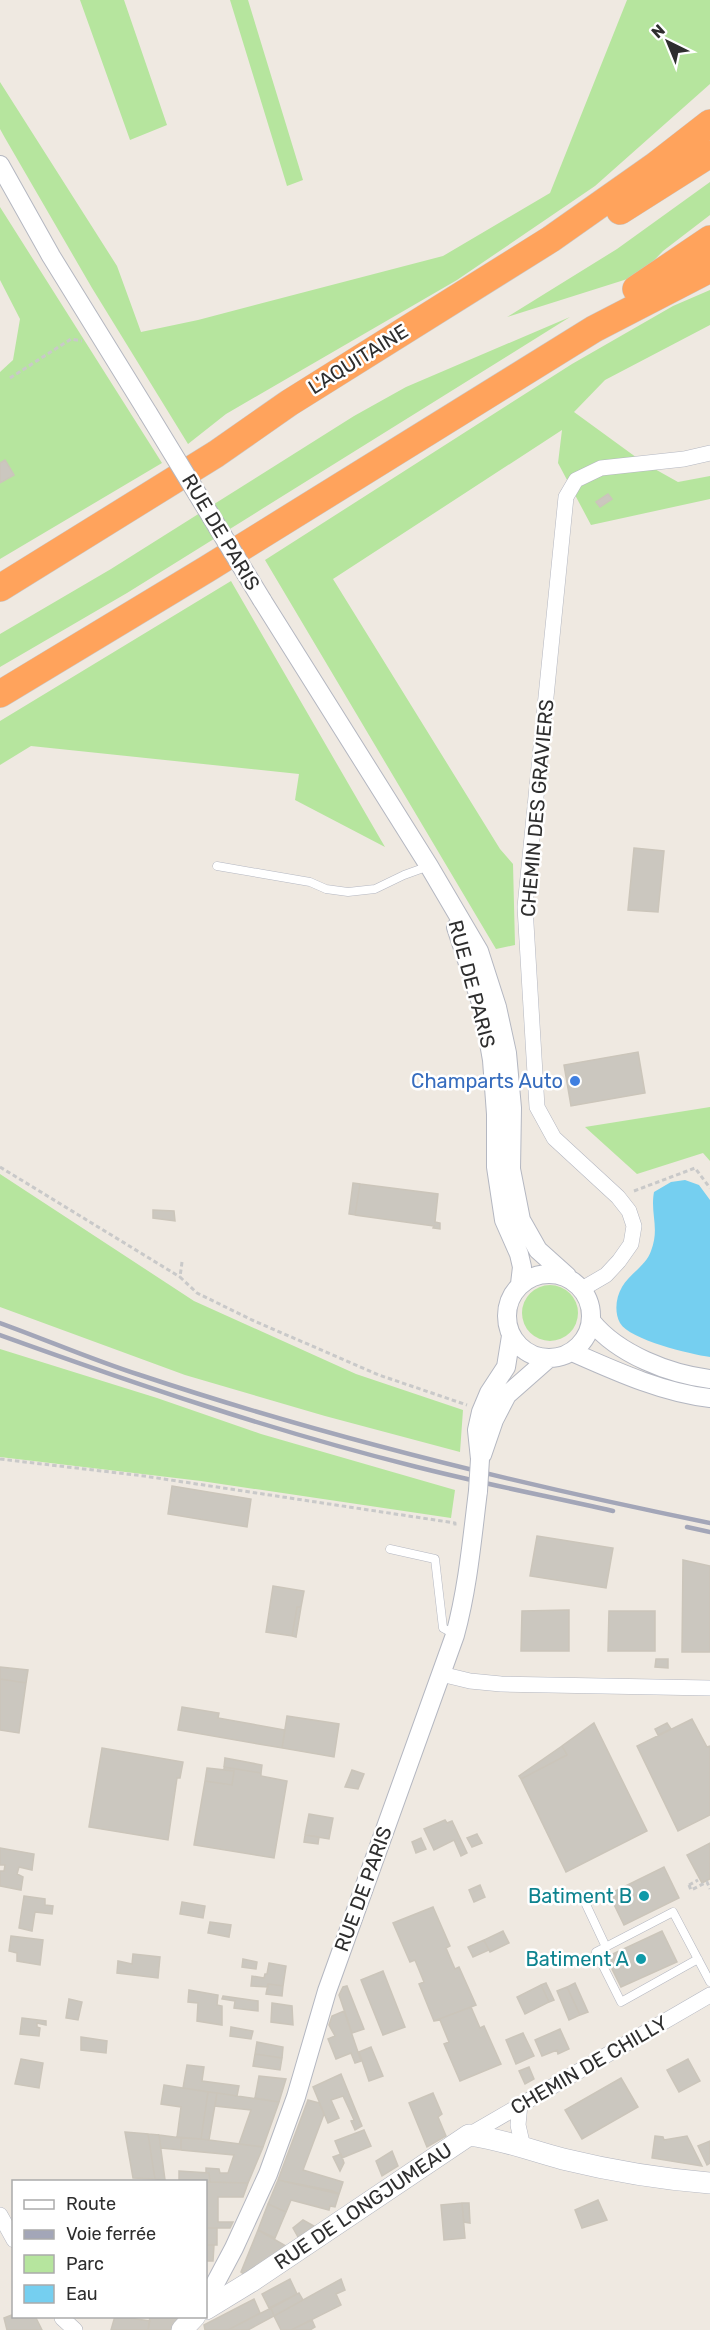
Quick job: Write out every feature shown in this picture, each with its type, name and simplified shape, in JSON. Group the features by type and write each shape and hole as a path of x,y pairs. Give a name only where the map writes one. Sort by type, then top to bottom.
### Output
{"highway":[{"name":"L'AQUITAINE","path":"0,588 216,454 289,403 550,238 656,165 710,123"},
{"path":"216,454 264,436 710,154"},
{"path":"594,329 620,301 710,239"},
{"path":"0,694 207,569 594,329 710,269"}],"main road":[{"name":"RUE DE LONGJUMEAU","path":"207,2308 252,2282 469,2135 497,2139 617,2171 667,2180 710,2183"},
{"name":"RUE DE LONGJUMEAU","path":"182,2330 195,2318"}],"street":[{"name":"RUE DE PARIS","path":"0,165 51,256 262,600 429,866 479,951 497,1007 507,1053 512,1108 511,1169 521,1220 538,1250 567,1276"},
{"name":"CHEMIN DES GRAVIERS","path":"582,1289 606,1275 631,1244 634,1226 629,1211 618,1197 554,1138 537,1107 525,907 566,497 576,480 601,468 684,459 710,453"},
{"name":"RUE DE PARIS","path":"447,896 485,1019 492,1060 496,1114 495,1167 504,1220 520,1260 520,1284"},
{"path":"542,1273 567,1276 582,1289 590,1304 592,1322 585,1339 572,1352 561,1357 534,1356 521,1348 511,1336 506,1316 507,1306 512,1294 520,1284 531,1277 542,1273"},
{"path":"592,1322 603,1336 652,1364 710,1379"},
{"name":"RUE DE PARIS","path":"207,2300 268,2174 296,2097 327,1990 455,1635 469,1568 478,1491 480,1460 477,1430 489,1393 506,1367 511,1336"},
{"path":"572,1352 643,1381 698,1397 710,1398"},
{"name":"RUE DE PARIS","path":"480,1460 497,1413 507,1395 549,1358"},
{"path":"441,1674 501,1684 710,1688"},
{"name":"CHEMIN DE CHILLY","path":"469,2135 710,1995"},
{"path":"520,2104 518,2125 523,2147"},
{"path":"0,2216 12,2237"},
{"path":"63,2322 75,2330"}],"lane":[{"path":"217,866 310,882 326,889 348,892 375,889 429,866"},
{"path":"390,1549 435,1558 443,1628 455,1635"},
{"path":"582,1896 606,1947"},
{"path":"698,1959 621,2002 596,1952 673,1912 698,1959 710,1982"}],"path":[{"path":"10,378 71,339 105,344"},
{"path":"0,1167 180,1277 197,1293 252,1320 379,1375 469,1406"},
{"path":"618,1197 695,1168 710,1188"},
{"path":"180,1277 182,1262"},
{"path":"0,1459 144,1476 455,1523 454,1535"},
{"path":"698,1880 688,1885 691,1890 706,1882 710,1889"}],"green space":[{"path":"80,0 124,0 167,125 130,140"},
{"path":"230,0 248,0 303,180 287,186"},
{"path":"627,0 710,0 710,84 595,186 457,280 226,414 188,444 92,288 0,129 0,82 117,266 141,332 198,320 443,256 550,193"},
{"path":"710,182 710,215 663,251 640,275 507,317 617,249"},
{"path":"0,207 162,463 0,559 0,372 13,360 20,319 0,280"},
{"path":"710,290 710,325 605,380 574,412 644,463 678,482 710,476 710,499 591,525 558,463 562,430 333,579 500,849 513,864 515,945 496,949 265,560 572,364 673,306"},
{"path":"570,317 127,593 0,667 0,634 111,569 354,416 406,387"},
{"path":"231,581 385,847 295,800 299,774 31,746 0,765 0,721"},
{"path":"710,1107 710,1161 703,1153 637,1174 585,1127"},
{"path":"0,1174 194,1301 356,1374 463,1410 460,1452 185,1375 0,1307"},
{"path":"545,1285 555,1285 570,1293 576,1302 578,1313 576,1324 570,1333 555,1341 545,1341 534,1336 527,1329 522,1318 522,1308 527,1297 534,1290"},
{"path":"0,1349 157,1398 261,1434 455,1490 451,1518 201,1481 0,1457"}],"water":[{"path":"685,1180 699,1185 710,1200 710,1357 661,1345 635,1335 620,1323 617,1314 616,1305 620,1291 625,1282 649,1256 654,1243 654,1192 671,1182"}],"building":[{"path":"5,460 14,475 0,483 0,463"},
{"path":"608,494 612,499 600,507 596,502"},
{"path":"634,848 664,851 658,912 628,910"},
{"path":"638,1052 645,1093 571,1106 564,1065"},
{"path":"353,1183 360,1184 355,1215 349,1214"},
{"path":"360,1184 438,1194 435,1222 440,1223 440,1229 433,1228 434,1226 355,1215"},
{"path":"153,1210 174,1211 175,1221 153,1218"},
{"path":"172,1486 251,1499 247,1527 168,1514"},
{"path":"537,1536 613,1548 606,1588 530,1576"},
{"path":"683,1560 710,1566 710,1652 682,1652"},
{"path":"273,1586 304,1591 301,1607 297,1607 292,1636 266,1632"},
{"path":"297,1607 301,1607 296,1637 292,1636"},
{"path":"569,1610 569,1651 521,1651 522,1611"},
{"path":"609,1611 655,1611 655,1651 608,1651"},
{"path":"656,1659 668,1659 668,1668 655,1667"},
{"path":"0,1667 28,1670 26,1683 0,1679"},
{"path":"0,1679 26,1683 19,1733 0,1730"},
{"path":"182,1707 219,1713 218,1718 285,1730 282,1748 178,1730"},
{"path":"287,1716 339,1724 334,1757 282,1748"},
{"path":"692,1719 707,1747 710,1746 710,1815 678,1831 637,1746"},
{"path":"594,1723 647,1831 566,1872 521,1779 567,1755 562,1746"},
{"path":"667,1723 671,1729 658,1735 655,1729"},
{"path":"562,1746 567,1755 521,1779 519,1776"},
{"path":"102,1748 183,1762 180,1778 177,1778 168,1840 89,1827"},
{"path":"225,1758 262,1765 261,1773 224,1767"},
{"path":"224,1767 261,1773 261,1776 287,1781 274,1858 194,1845 205,1781 232,1785 234,1771 224,1770"},
{"path":"207,1768 234,1771 232,1785 205,1781"},
{"path":"352,1770 364,1774 358,1789 345,1787"},
{"path":"309,1814 333,1818 329,1839 305,1835"},
{"path":"445,1820 447,1823 452,1821 467,1853 461,1856 454,1840 434,1850 424,1829"},
{"path":"477,1834 482,1843 472,1847 467,1838"},
{"path":"305,1835 319,1837 318,1844 304,1842"},
{"path":"421,1838 426,1849 416,1853 412,1842"},
{"path":"710,1843 710,1879 702,1883 687,1855"},
{"path":"0,1848 34,1854 32,1870 19,1867 17,1874 23,1877 21,1890 0,1886 0,1871 4,1871 5,1865 0,1865"},
{"name":"Batiment B","path":"664,1867 679,1898 624,1925 609,1894"},
{"path":"480,1885 485,1897 474,1902 469,1890"},
{"path":"24,1896 45,1899 45,1905 53,1906 52,1914 35,1912 32,1931 19,1928"},
{"path":"182,1902 205,1906 203,1918 180,1914"},
{"path":"433,1907 450,1946 446,1948 455,1969 459,1967 476,2005 434,2021 419,1984 424,1982 415,1960 410,1962 393,1923"},
{"path":"210,1922 231,1925 229,1937 208,1933"},
{"path":"503,1931 509,1943 490,1952 484,1940"},
{"name":"Batiment A","path":"662,1931 677,1962 621,1987 606,1957"},
{"path":"11,1936 43,1940 40,1965 17,1961 17,1953 9,1951"},
{"path":"484,1940 489,1950 473,1957 468,1947"},
{"path":"133,1954 160,1957 158,1978 117,1973 118,1961 132,1964"},
{"path":"243,1959 257,1962 256,1969 242,1967"},
{"path":"269,1963 286,1966 283,1986 268,1984 268,1987 251,1986 252,1976 264,1978"},
{"path":"383,1971 405,2027 383,2035 361,1980"},
{"path":"546,1983 554,2000 549,2002 541,1985"},
{"path":"575,1983 588,2012 580,2015 567,1987"},
{"path":"268,1984 283,1986 282,1996 266,1994"},
{"path":"541,1985 549,2002 525,2014 517,1997"},
{"path":"347,1986 364,2029 352,2033 339,1995 343,1987"},
{"path":"567,1987 580,2015 569,2020 557,1991"},
{"path":"189,1990 218,1995 217,2005 222,2006 222,2025 197,2021 198,2003 188,2002"},
{"path":"223,1996 258,2001 258,2011 234,2008 235,2001 222,1999"},
{"path":"69,1999 82,2002 78,2020 66,2018"},
{"path":"272,2003 292,2006 293,2025 271,2022"},
{"path":"471,2007 480,2028 484,2026 501,2064 460,2081 444,2044 449,2042 440,2020 434,2021"},
{"path":"344,2011 361,2061 355,2063 351,2053 336,2059 328,2039 335,2036 329,2025 332,2016"},
{"path":"22,2018 46,2021 46,2025 37,2023 37,2027 40,2028 39,2036 20,2034"},
{"path":"231,2027 253,2031 251,2039 230,2036"},
{"path":"560,2029 569,2049 558,2054 557,2050 542,2056 535,2040"},
{"path":"523,2033 534,2056 516,2064 506,2040"},
{"path":"81,2037 107,2041 106,2053 81,2050"},
{"path":"257,2042 283,2047 282,2058 255,2054"},
{"path":"371,2047 383,2076 369,2081 359,2052"},
{"path":"255,2054 282,2058 280,2070 253,2066"},
{"path":"21,2059 43,2063 39,2088 15,2084"},
{"path":"688,2059 700,2081 679,2092 667,2070"},
{"path":"187,2065 204,2067 202,2081 239,2086 237,2096 183,2088"},
{"path":"529,2067 534,2079 525,2084 519,2071"},
{"path":"341,2074 362,2126 355,2130 351,2121 354,2120 343,2096 331,2100 339,2118 328,2123 313,2087"},
{"path":"259,2076 286,2079 279,2102 255,2098"},
{"path":"621,2078 638,2107 582,2139 565,2110"},
{"path":"164,2085 208,2092 201,2139 177,2137 181,2107 161,2104"},
{"path":"208,2092 217,2093 209,2140 201,2139"},
{"path":"217,2093 279,2102 263,2147 239,2144 251,2110 215,2106"},
{"path":"433,2093 442,2114 438,2117 446,2136 427,2147 409,2103"},
{"path":"308,2100 319,2103 324,2114 303,2170 343,2182 339,2194 278,2180"},
{"path":"364,2130 371,2146 342,2158 335,2141"},
{"path":"125,2132 148,2134 155,2179 133,2178"},
{"path":"148,2134 159,2135 165,2180 155,2179"},
{"path":"159,2135 181,2138 181,2150 161,2148"},
{"path":"655,2136 663,2137 664,2140 687,2136 702,2166 652,2158"},
{"path":"181,2138 263,2147 248,2183 210,2182 206,2168 219,2169 220,2173 228,2173 234,2155 181,2150"},
{"path":"710,2141 710,2163 707,2165 698,2146"},
{"path":"392,2151 398,2166 382,2176 376,2161"},
{"path":"341,2154 344,2163 340,2171 333,2157"},
{"path":"179,2171 209,2173 210,2182 207,2180 179,2180"},
{"path":"278,2180 333,2191 339,2194 335,2207 330,2206 329,2210 291,2200 286,2212 268,2204"},
{"path":"207,2182 248,2183 243,2197 218,2197 218,2222 233,2222 230,2228 207,2228"},
{"path":"598,2200 607,2220 582,2228 575,2210"},
{"path":"462,2203 469,2203 470,2223 464,2222"},
{"path":"462,2203 465,2238 444,2240 441,2205"},
{"path":"268,2204 286,2212 275,2238 258,2230"},
{"path":"303,2220 314,2226 298,2237 293,2228"},
{"path":"207,2228 217,2228 217,2245 207,2245"},
{"path":"258,2230 286,2246 245,2275 241,2272"},
{"path":"207,2245 214,2245 213,2261 207,2261"},
{"path":"290,2279 297,2294 269,2308 262,2294"},
{"path":"341,2279 345,2290 336,2294 341,2305 291,2330 281,2330 274,2316"},
{"path":"299,2293 303,2300 274,2316 271,2308"},
{"path":"254,2299 260,2313 228,2330 205,2330 204,2325"},
{"path":"271,2308 274,2316 248,2330 228,2330"},
{"path":"12,2315 12,2318 36,2318 42,2330 7,2330 4,2318"},
{"path":"114,2318 150,2321 148,2330 111,2330"},
{"path":"150,2318 180,2318 181,2321 172,2330 148,2330"},
{"path":"312,2320 315,2327 310,2330 291,2330"}],"railway":[{"path":"0,1323 140,1375 351,1439 566,1492 710,1523"},
{"path":"0,1335 154,1389 309,1438 438,1472 613,1511"},
{"path":"687,1527 710,1532"}],"place":[{"name":"Champarts Auto","path":"575,1081"},
{"name":"Batiment B","path":"644,1896"},
{"name":"Batiment A","path":"641,1959"}]}
